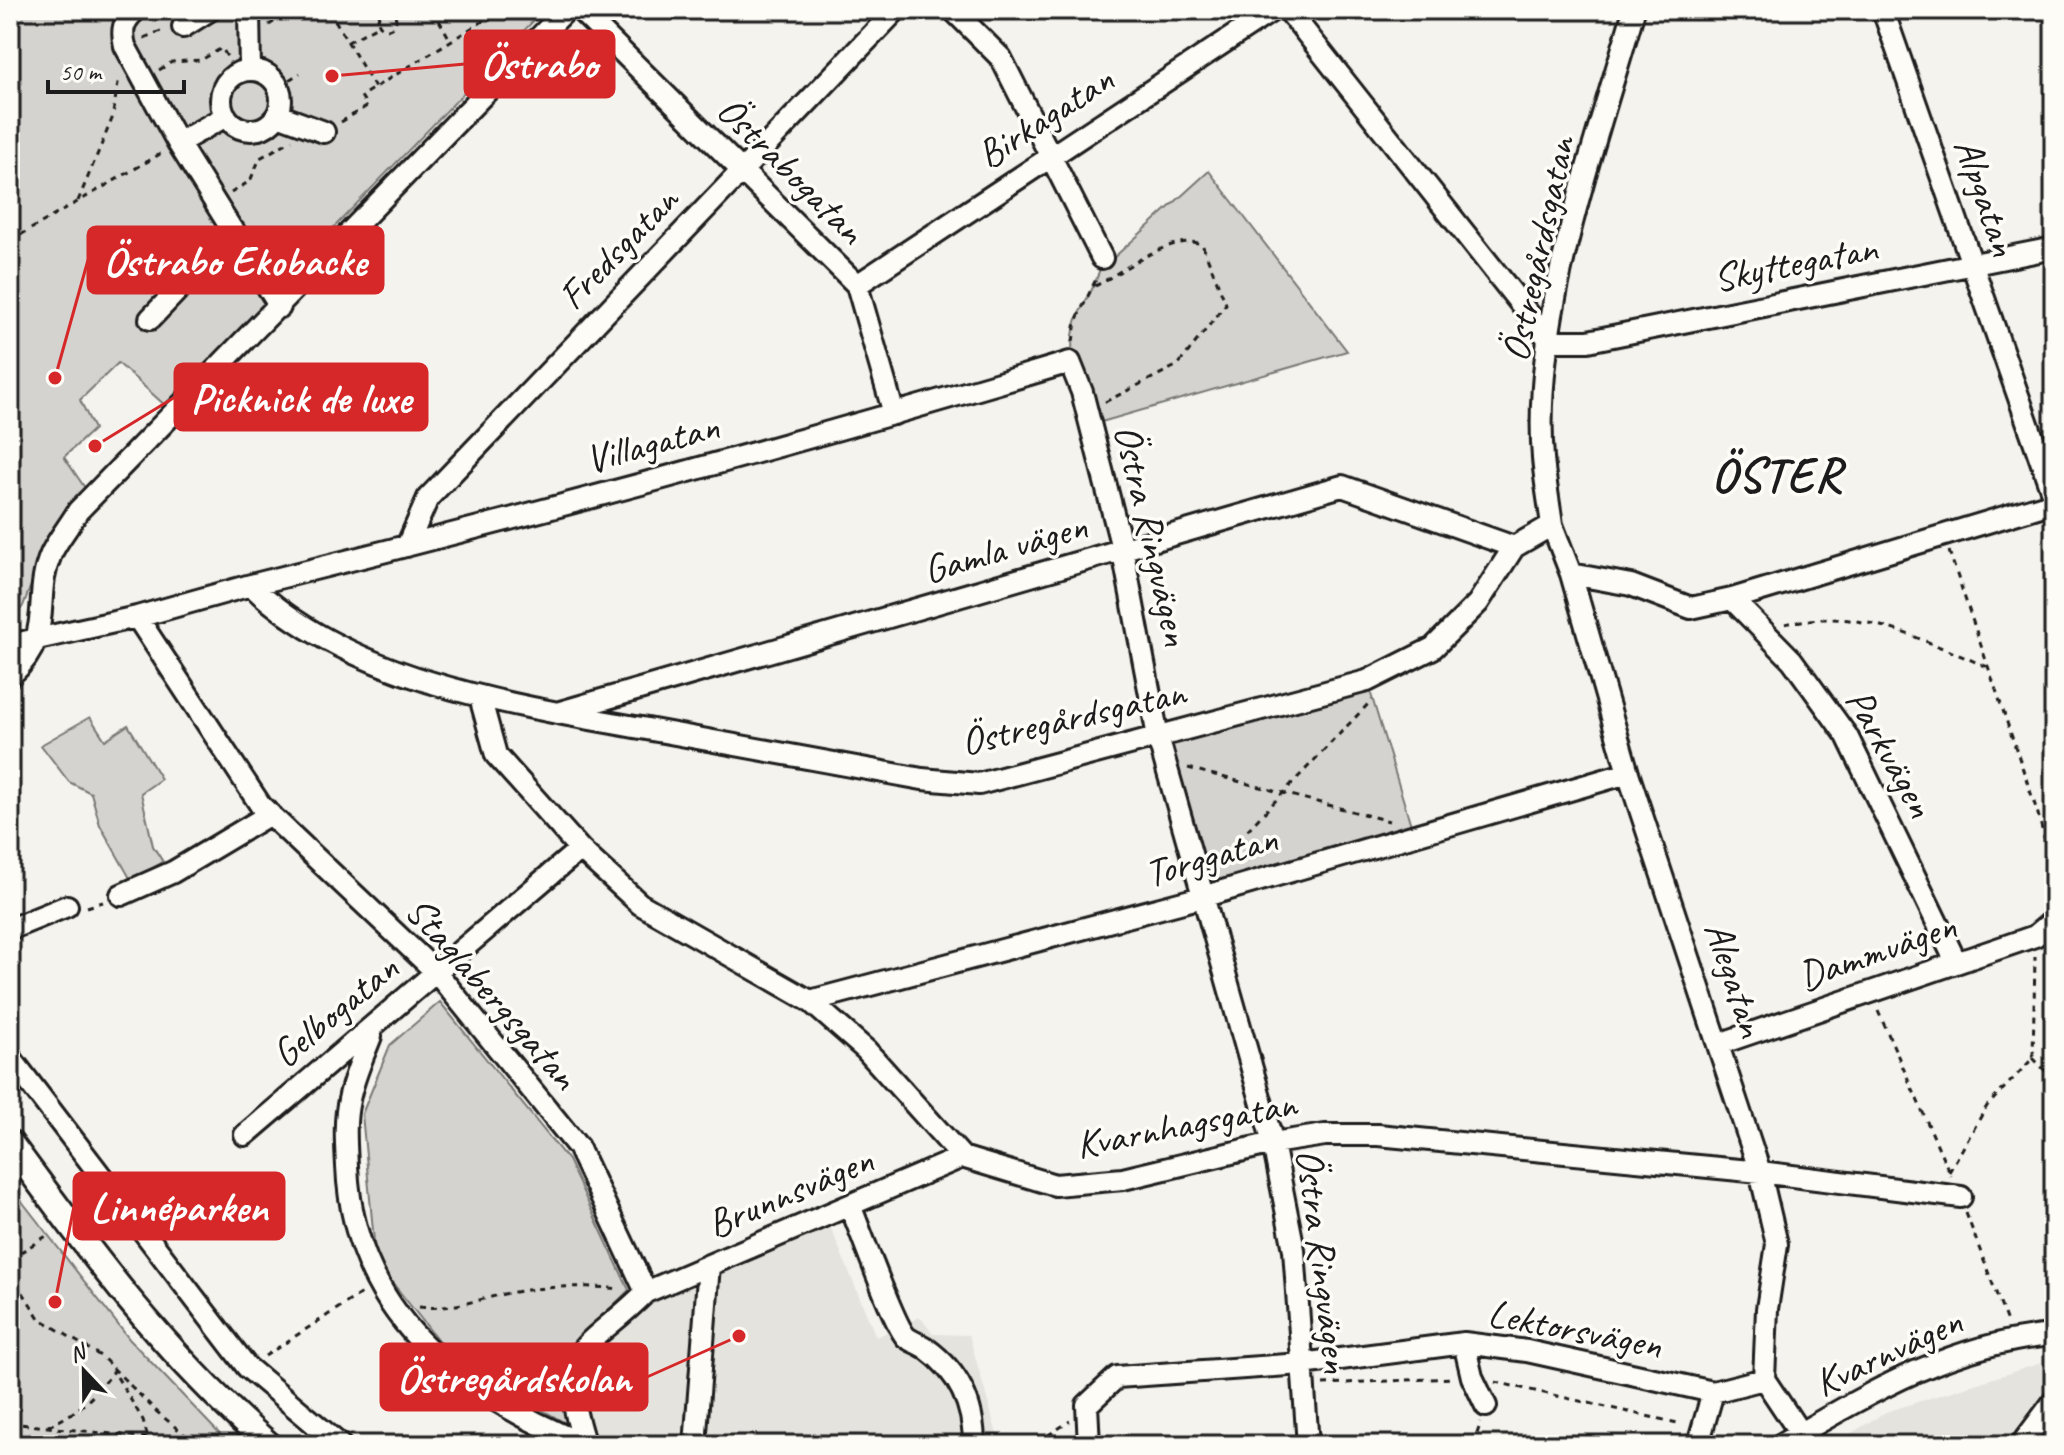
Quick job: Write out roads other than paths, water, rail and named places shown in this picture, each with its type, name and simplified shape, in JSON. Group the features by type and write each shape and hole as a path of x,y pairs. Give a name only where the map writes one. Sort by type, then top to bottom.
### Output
{"main road":[{"path":"10,1143 115,1286 175,1356 269,1445"}],"street":[{"path":"136,10 127,18 122,31 125,46 178,143 280,307"},
{"path":"183,27 210,10"},
{"path":"249,10 250,70"},
{"path":"10,676 27,661 38,638 50,556 78,511 566,10"},
{"name":"Östrabogatan","path":"580,10 857,285 894,414"},
{"name":"Fredsgatan","path":"407,546 428,498 896,10"},
{"path":"953,10 1001,58 1048,158 1102,258"},
{"name":"Birkagatan","path":"857,285 1273,10"},
{"path":"1288,10 1550,341"},
{"name":"Östregårdsgatan","path":"251,585 280,612 322,639 480,697 922,779 979,784 1379,675 1433,648 1478,603 1514,547 1552,525 1543,457 1543,395 1563,259 1634,10"},
{"name":"Alpgatan","path":"1883,10 2054,500"},
{"path":"273,120 281,104 279,86 270,76 250,70 236,73 226,84 222,101 226,116 239,127 250,130 273,120 318,130"},
{"path":"178,143 226,116"},
{"path":"150,319 234,231"},
{"name":"Skyttegatan","path":"1550,341 1588,341 2054,248"},
{"name":"Villagatan","path":"251,585 407,546 894,414 1070,362"},
{"name":"Östra Ringvägen","path":"1070,362 1087,411 1123,552 1158,737 1273,1143 1294,1250 1308,1445"},
{"name":"Gamla vägen","path":"557,713 1123,552 1342,486 1514,547"},
{"path":"1571,574 1631,585 1691,608 1732,599 2054,500"},
{"name":"Alegatan","path":"1552,525 1571,574 1628,773 1760,1172 1777,1244 1767,1309 1764,1379"},
{"path":"10,645 137,617 251,585"},
{"name":"Parkvägen","path":"1732,599 1792,660 1847,736 1956,962"},
{"name":"Staglabergsgatan","path":"137,617 261,806 436,972 578,1147 646,1292"},
{"path":"480,697 496,755 580,849 640,904 810,1001 866,1050 962,1157"},
{"name":"Torggatan","path":"810,1001 1628,773"},
{"path":"121,895 173,872 270,814"},
{"name":"Gelbogatan","path":"245,1135 580,849"},
{"path":"10,929 67,906"},
{"name":"Dammvägen","path":"1719,1044 2035,936 2054,920"},
{"path":"367,1031 371,1036 349,1096 345,1125 352,1215 365,1261 376,1284 404,1325 489,1398 540,1427 585,1445"},
{"path":"10,1057 247,1367 340,1445"},
{"name":"Kvarnhagsgatan","path":"962,1157 1055,1185 1123,1179 1273,1143 1325,1135 1378,1135 1760,1172 1961,1197"},
{"name":"Brunnsvägen","path":"646,1292 962,1157"},
{"path":"850,1205 905,1336 927,1348 949,1368 966,1394 974,1420 974,1445"},
{"path":"695,1445 709,1265"},
{"path":"585,1445 572,1403 575,1362 584,1344 646,1292"},
{"name":"Kvarnvägen","path":"1800,1433 1889,1383 1941,1359 2014,1340 2054,1335"},
{"path":"1464,1343 1472,1377 1486,1406"},
{"name":"Lektorsvägen","path":"1089,1445 1087,1405 1117,1377 1302,1364 1464,1343 1527,1351 1713,1392 1764,1379"},
{"path":"1764,1379 1800,1433 1780,1445"},
{"path":"1702,1435 1713,1392"},
{"path":"2021,1445 2054,1401"}],"place":[{"name":"Östrabo","path":"332,76"},
{"name":"Östrabo Ekobacke","path":"55,378"},
{"name":"Picknick de luxe","path":"95,446"},
{"name":"Linnéparken","path":"55,1302"},
{"name":"Östregårdskolan","path":"739,1336"}],"district":[{"name":"ÖSTER","path":"1777,475"}]}
